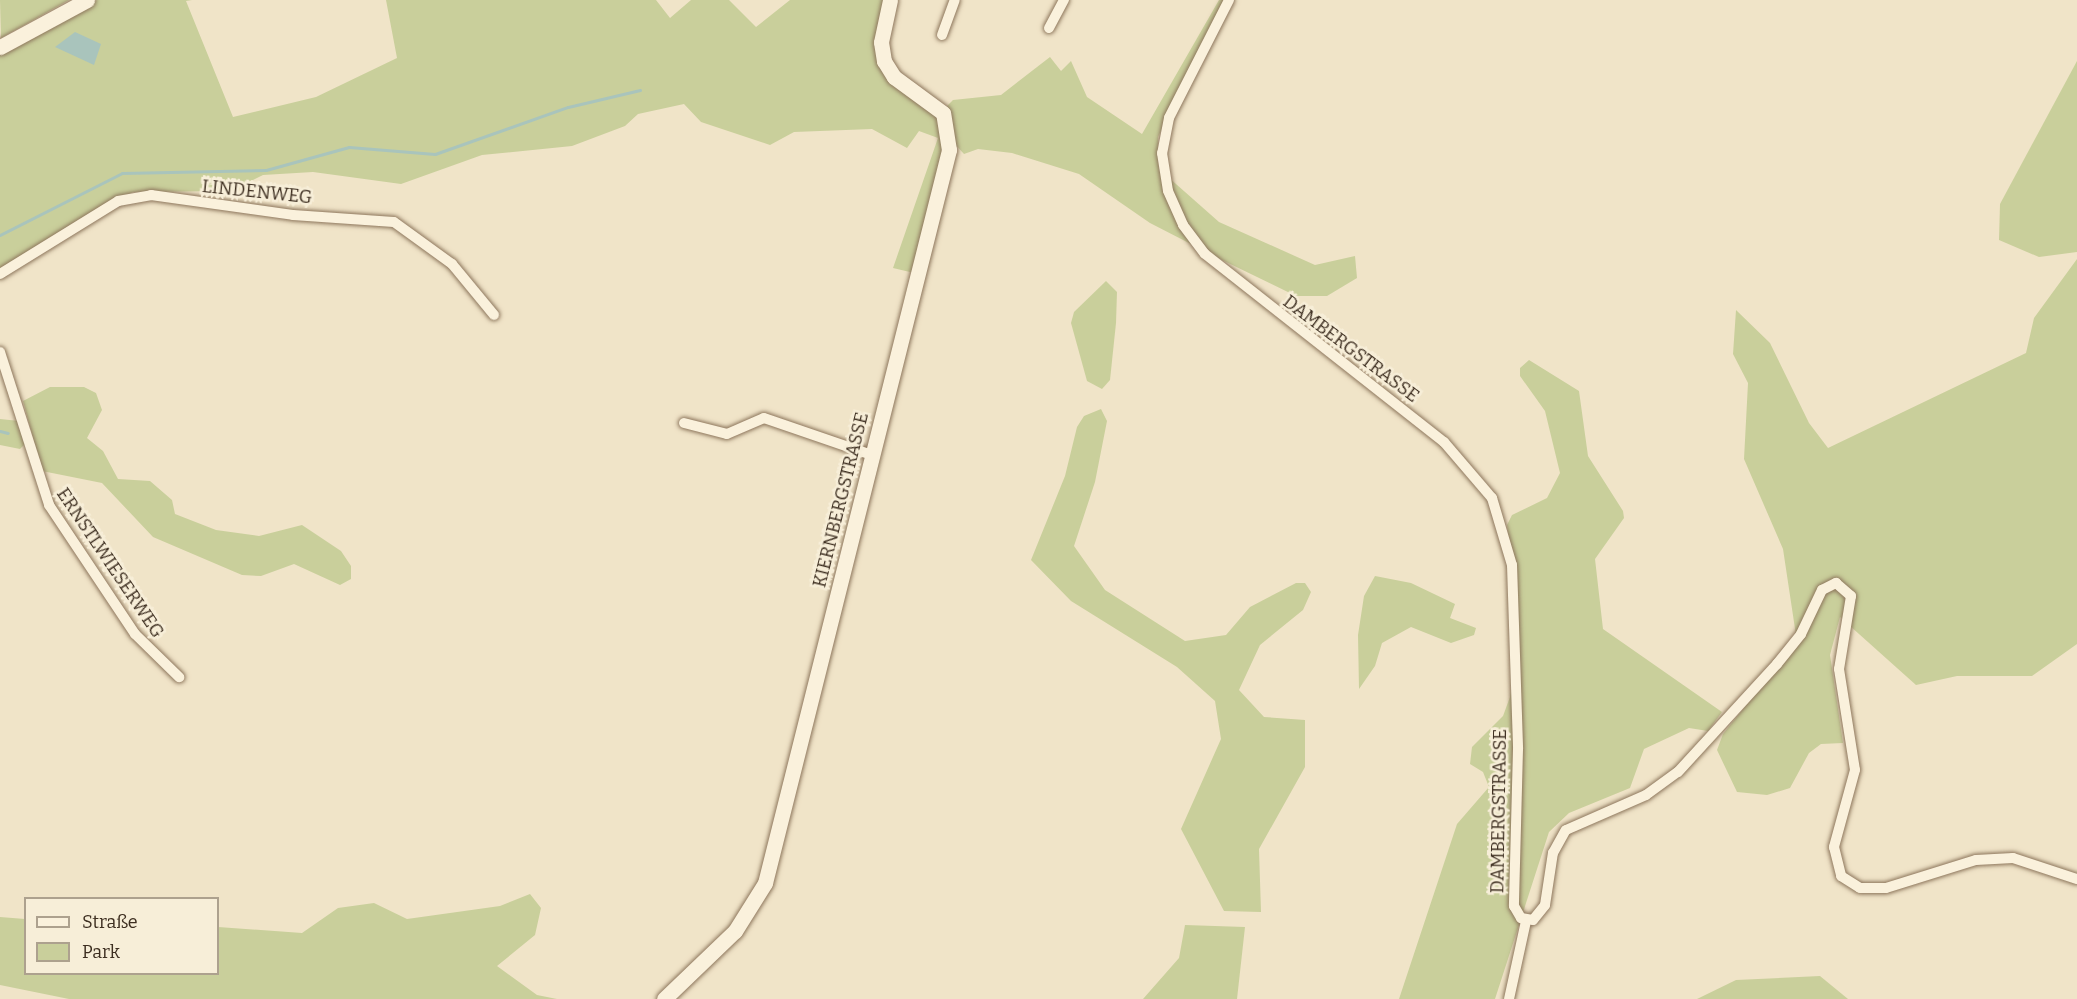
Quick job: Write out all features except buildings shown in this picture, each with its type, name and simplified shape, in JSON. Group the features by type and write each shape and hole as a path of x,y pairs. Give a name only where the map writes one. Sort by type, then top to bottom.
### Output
{"street":[{"path":"0,47 87,0"},
{"name":"KIERNBERGSTRASSE","path":"664,999 735,931 765,883 950,140 943,112 894,77 884,61 881,42 890,0"},
{"path":"942,35 956,0"},
{"path":"1049,28 1064,0"},
{"name":"DAMBERGSTRASSE","path":"1229,0 1169,118 1162,153 1168,191 1183,225 1205,254 1444,442 1492,498 1512,565 1518,749 1514,906 1527,921"},
{"name":"LINDENWEG","path":"0,274 118,201 151,195 293,215 394,222 452,264 494,315"},
{"name":"ERNSTLWIESERWEG","path":"0,352 21,404 33,464 49,505 135,634 179,677"},
{"path":"684,423 727,434 764,418 872,455"},
{"path":"1509,999 1527,921 1545,905 1553,853 1566,830 1646,795 1678,772 1777,664 1822,590 1836,583 1851,596 1839,669 1855,770 1834,847 1841,876 1860,888 1886,888 1966,863 2013,858 2077,879"}],"green space":[{"path":"0,0 69,0 1,38"},
{"path":"97,0 192,0 186,1 233,117 316,97 397,58 386,0 656,0 670,18 691,0 729,0 756,27 790,0 885,0 879,57 937,112 945,141 914,273 893,268 938,138 919,131 907,148 872,129 794,132 770,145 701,122 684,104 638,114 625,126 572,146 482,155 401,184 313,172 263,175 231,191 133,192 0,270 0,53"},
{"path":"1219,0 1224,0 1158,137 1159,169 1219,222 1315,265 1355,256 1357,278 1327,296 1296,296 1222,260 1150,223 1079,174 1012,153 978,149 964,154 954,143 947,106 953,100 1001,95 1050,57 1061,71 1071,61 1087,97 1142,134"},
{"path":"2077,61 2077,252 2039,257 1999,240 2000,204"},
{"path":"2077,259 2077,644 2032,676 1957,676 1916,685 1840,617 1830,655 1843,743 1821,744 1809,753 1790,788 1767,795 1737,792 1717,750 1723,734 1797,642 1783,549 1744,459 1748,383 1733,354 1736,310 1770,343 1809,423 1828,448 2026,353 2034,318"},
{"path":"1106,281 1117,292 1116,323 1110,380 1102,389 1087,381 1071,323 1074,312"},
{"path":"1529,360 1579,391 1588,456 1623,511 1624,518 1595,559 1603,629 1722,712 1708,731 1689,728 1644,749 1630,788 1569,813 1549,832 1495,999 1399,999 1457,824 1489,787 1483,772 1470,764 1472,747 1503,716 1510,697 1516,665 1515,593 1507,525 1512,515 1547,498 1560,473 1545,411 1520,376 1520,368"},
{"path":"50,387 84,387 96,393 102,410 87,438 103,451 118,479 150,481 172,500 175,514 216,530 259,536 302,525 341,551 351,566 351,579 340,585 294,564 261,576 242,575 153,537 102,483 42,471 23,401"},
{"path":"1101,409 1107,421 1095,482 1074,546 1105,590 1185,641 1226,635 1250,607 1296,583 1305,583 1311,592 1303,610 1260,645 1239,690 1264,717 1305,720 1305,767 1259,849 1261,912 1224,911 1181,829 1221,739 1215,701 1177,667 1071,601 1031,560 1065,476 1077,427 1084,416"},
{"path":"0,419 19,421 26,443 20,449 0,445"},
{"path":"1375,576 1411,583 1455,604 1450,618 1476,628 1474,635 1451,643 1411,627 1382,643 1375,666 1359,689 1358,635 1364,596"},
{"path":"530,894 541,908 535,935 497,966 537,995 557,999 69,999 0,985 0,917 24,919 24,975 219,975 219,927 302,933 338,908 374,903 407,919 500,906"},
{"path":"1185,925 1245,927 1237,999 1143,999 1179,958"},
{"path":"1820,976 1848,999 1697,999 1736,980"}],"water":[{"path":"75,32 101,44 94,65 55,47"}],"waterway":[{"path":"0,235 122,173 266,170 349,147 435,154 568,107 640,90"},
{"path":"0,431 8,433"}]}
